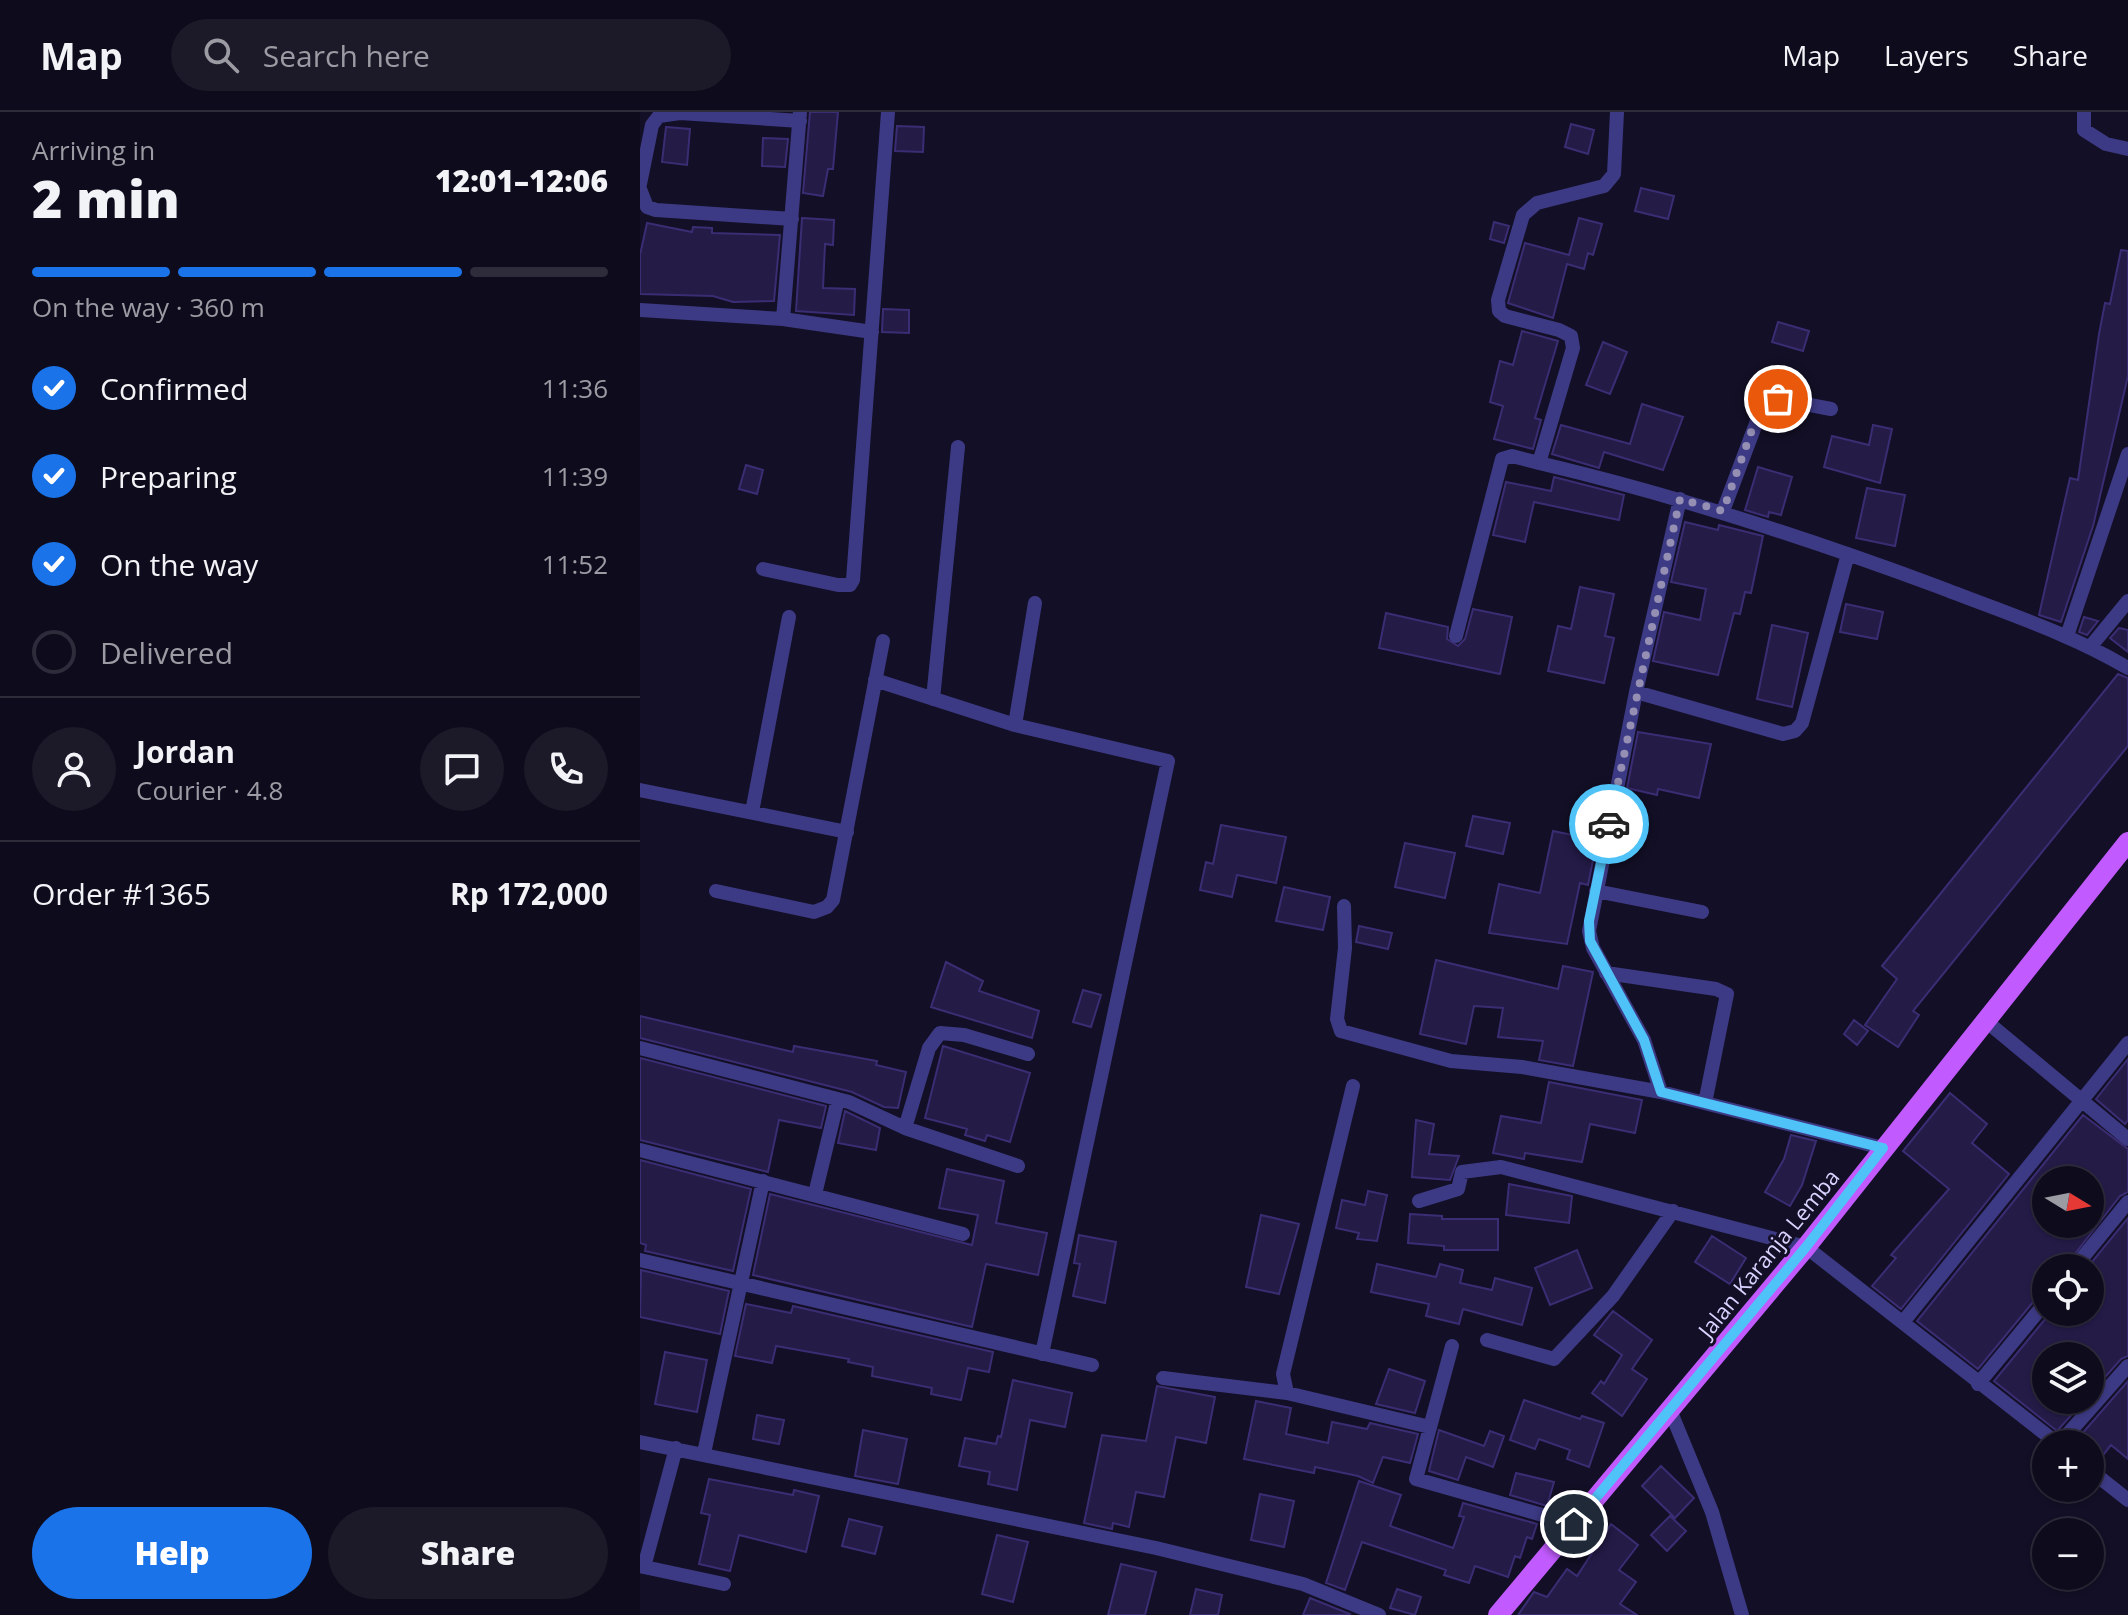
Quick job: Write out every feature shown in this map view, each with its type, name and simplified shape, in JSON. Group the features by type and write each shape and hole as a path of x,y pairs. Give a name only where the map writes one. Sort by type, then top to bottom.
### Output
{"main road":[{"name":"Jalan Karanja Lemba","path":"1498,1615 1806,1247 2128,842"}],"street":[{"path":"763,569 838,585 852,583 888,112"},
{"path":"1539,463 1573,348 1571,336 1505,316 1499,311 1498,300 1523,215 1537,203 1604,186 1614,174 1617,112"},
{"path":"2084,112 2084,130 2094,138 2128,149"},
{"path":"783,319 792,219 800,117 680,113 659,116 652,125 640,186 647,207 792,219"},
{"path":"640,310 783,319 872,332"},
{"path":"1723,511 1763,405 1778,399 1831,409"},
{"path":"933,699 958,447"},
{"path":"2067,636 2124,482 2128,454"},
{"path":"1456,636 1502,459 1512,456 1723,511 1848,554 2067,636 2128,668"},
{"path":"1661,1092 1644,1040 1606,973 1589,931 1636,692 1680,499"},
{"path":"1636,692 1783,734 1795,731 1802,723 1848,554"},
{"path":"2091,646 2128,601"},
{"path":"1015,725 1035,603"},
{"path":"752,812 789,617"},
{"path":"716,891 821,911 833,900 883,641"},
{"path":"875,680 1015,725 1168,761 1042,1354"},
{"path":"640,790 847,832"},
{"path":"1596,891 1702,912"},
{"path":"1344,906 1345,948 1337,1019 1341,1031 1451,1061 1522,1067 1661,1092 1883,1148"},
{"path":"1606,973 1716,989 1727,994 1705,1103"},
{"path":"1986,1021 2128,1139"},
{"path":"905,1128 929,1048 940,1033 964,1035 1028,1054"},
{"path":"1903,1322 2128,1043"},
{"path":"640,1048 838,1099 905,1128 1018,1166"},
{"path":"1287,1393 1283,1374 1353,1086"},
{"path":"815,1194 838,1099"},
{"path":"640,1150 963,1234"},
{"path":"1419,1201 1458,1189 1462,1172 1501,1167 1806,1247 2040,1430"},
{"path":"704,1453 763,1181"},
{"path":"2086,1254 2127,1206"},
{"path":"1487,1340 1554,1359 1613,1296 1673,1211"},
{"path":"640,1260 1092,1365"},
{"path":"1978,1384 2032,1319"},
{"path":"1452,1346 1417,1480 1574,1524"},
{"path":"2071,1430 2128,1366"},
{"path":"1163,1378 1287,1393 1430,1427"},
{"path":"1670,1410 1712,1512 1742,1615"},
{"path":"640,1442 1156,1548 1303,1584 1379,1615"},
{"path":"676,1448 642,1566 724,1584"},
{"path":"2104,1481 2128,1500"}],"building":[{"path":"810,112 838,112 833,169 828,169 823,196 803,193"},
{"path":"1571,124 1594,130 1588,154 1565,147"},
{"path":"897,126 924,127 923,152 895,151"},
{"path":"666,127 690,129 687,165 662,162"},
{"path":"763,138 788,139 785,167 762,166"},
{"path":"1641,188 1674,196 1668,219 1635,211"},
{"path":"802,218 834,220 833,245 825,244 823,288 855,289 854,315 796,311"},
{"path":"1579,218 1602,224 1593,255 1588,253 1584,269 1567,264 1553,318 1508,303 1525,243 1569,255"},
{"path":"1494,222 1509,226 1504,243 1490,239"},
{"path":"647,223 692,232 693,227 712,228 712,233 780,235 774,301 733,302 713,296 640,294 640,255"},
{"path":"2121,250 2128,251 2128,376 2093,526 2061,622 2039,615 2070,478 2078,480 2099,334 2105,303 2110,304"},
{"path":"883,309 909,310 909,333 882,332"},
{"path":"1778,322 1809,331 1803,351 1772,342"},
{"path":"1522,331 1558,341 1535,418 1541,420 1533,449 1494,439 1503,406 1490,402 1500,361 1513,365"},
{"path":"1603,342 1627,352 1610,394 1586,385"},
{"path":"1642,404 1683,417 1663,470 1604,452 1599,468 1552,454 1561,425 1630,444"},
{"path":"1873,425 1892,429 1880,483 1824,467 1832,436 1869,445"},
{"path":"746,465 763,470 757,494 739,489"},
{"path":"1758,467 1792,477 1781,515 1769,512 1768,517 1745,510"},
{"path":"1554,477 1624,495 1619,520 1534,502 1525,542 1493,535 1506,482 1551,491"},
{"path":"1867,488 1905,495 1895,546 1856,538"},
{"path":"1685,522 1718,530 1719,525 1763,536 1751,593 1745,592 1740,614 1734,613 1718,675 1653,661 1664,612 1700,620 1706,589 1671,582"},
{"path":"1580,587 1614,594 1605,636 1614,638 1604,683 1548,671 1558,626 1571,629"},
{"path":"1846,604 1883,612 1877,639 1840,632"},
{"path":"1473,609 1512,617 1500,674 1379,648 1386,613 1448,627 1447,639 1458,646 1465,639"},
{"path":"2084,617 2098,621 2087,635 2079,632"},
{"path":"1772,625 1808,633 1792,707 1757,699"},
{"path":"2119,628 2128,630 2128,652 2110,638"},
{"path":"2118,674 2128,678 2128,746 1913,1011 1919,1015 1898,1047 1865,1025 1897,979 1882,966"},
{"path":"1638,732 1711,744 1699,798 1658,789 1657,795 1627,788"},
{"path":"1473,816 1510,823 1503,854 1466,846"},
{"path":"1221,825 1286,837 1276,883 1237,875 1232,897 1200,890 1206,862 1213,864"},
{"path":"1553,831 1597,840 1588,885 1580,883 1567,944 1489,933 1499,884 1540,893"},
{"path":"1405,843 1455,853 1445,898 1395,887"},
{"path":"1284,887 1330,897 1323,930 1276,921"},
{"path":"1359,926 1392,933 1388,949 1356,942"},
{"path":"1436,960 1558,989 1563,966 1593,972 1573,1066 1539,1060 1543,1041 1498,1037 1503,1008 1474,1006 1466,1044 1420,1034"},
{"path":"946,962 983,981 979,991 1039,1011 1032,1038 931,1007"},
{"path":"1083,990 1101,995 1091,1027 1073,1022"},
{"path":"640,1016 793,1052 794,1046 877,1061 876,1065 906,1072 898,1108 884,1107 852,1092 640,1038"},
{"path":"1854,1020 1868,1031 1857,1045 1844,1034"},
{"path":"943,1046 1030,1073 1010,1142 987,1135 985,1141 965,1135 967,1129 925,1118"},
{"path":"640,1058 826,1106 821,1128 779,1120 768,1172 640,1140"},
{"path":"2128,1059 2128,1120 2125,1124 2096,1099"},
{"path":"1549,1082 1642,1100 1635,1133 1590,1124 1582,1162 1525,1153 1524,1159 1493,1153 1501,1116 1541,1123"},
{"path":"1950,1093 1987,1124 1972,1143 2009,1174 1901,1309 1872,1286 1896,1258 1891,1255 1949,1189 1903,1151"},
{"path":"845,1111 880,1128 876,1150 838,1143"},
{"path":"2083,1115 2128,1149 2128,1192 2120,1196 2104,1217 2104,1166 2042,1166"},
{"path":"1416,1120 1434,1124 1429,1154 1459,1156 1450,1180 1412,1177"},
{"path":"1791,1135 1816,1141 1802,1185 1790,1206 1765,1192 1784,1159"},
{"path":"640,1160 751,1189 733,1271 645,1251 646,1245 640,1243"},
{"path":"947,1169 1004,1181 996,1223 1047,1233 1038,1275 986,1264 972,1327 753,1275 770,1194 972,1245 978,1215 939,1208"},
{"path":"2032,1178 2032,1238 2087,1238 2075,1254 2032,1254 2032,1303 1978,1369 1917,1321"},
{"path":"1509,1184 1572,1196 1569,1223 1506,1215"},
{"path":"1368,1191 1387,1195 1377,1241 1357,1239 1359,1233 1336,1228 1342,1200 1365,1205"},
{"path":"1410,1214 1442,1216 1442,1219 1498,1219 1498,1250 1444,1250 1444,1246 1408,1243"},
{"path":"1261,1215 1299,1224 1279,1294 1246,1287"},
{"path":"2128,1218 2128,1356 2121,1359 2104,1378 2104,1342 2032,1342 2032,1411 1994,1381 2039,1326 2104,1326 2104,1254 2098,1254"},
{"path":"1079,1235 1116,1242 1105,1303 1073,1296 1080,1264 1074,1263"},
{"path":"1712,1236 1746,1258 1730,1284 1695,1262"},
{"path":"1577,1250 1592,1288 1550,1305 1535,1268"},
{"path":"1377,1264 1436,1277 1440,1264 1463,1270 1460,1283 1492,1290 1495,1278 1532,1288 1522,1325 1463,1309 1459,1324 1426,1316 1429,1304 1371,1292"},
{"path":"641,1270 729,1291 720,1334 640,1317"},
{"path":"746,1304 791,1313 793,1306 993,1352 989,1372 968,1368 961,1400 931,1394 932,1388 872,1376 873,1367 848,1362 849,1359 776,1346 772,1363 735,1356"},
{"path":"1613,1311 1652,1340 1632,1369 1647,1379 1622,1416 1592,1393 1601,1381 1604,1384 1622,1355 1594,1335"},
{"path":"665,1352 707,1360 697,1412 655,1404"},
{"path":"1389,1369 1425,1381 1415,1413 1376,1404"},
{"path":"1013,1380 1072,1393 1065,1427 1030,1420 1017,1490 988,1484 990,1472 959,1466 965,1438 996,1444 998,1436 1001,1437"},
{"path":"2128,1381 2128,1459 2111,1445 2104,1454 2104,1430 2085,1430 2099,1414 2104,1414 2104,1408"},
{"path":"1157,1386 1215,1397 1206,1443 1176,1437 1164,1497 1136,1492 1129,1527 1113,1523 1112,1529 1084,1523 1102,1435 1146,1441"},
{"path":"1524,1400 1580,1419 1582,1416 1604,1423 1589,1467 1567,1459 1570,1450 1539,1439 1535,1449 1510,1440"},
{"path":"1256,1401 1291,1408 1286,1434 1328,1443 1332,1422 1367,1429 1370,1423 1418,1434 1410,1463 1383,1457 1373,1483 1358,1476 1315,1467 1314,1473 1244,1459"},
{"path":"2036,1414 2072,1414 2056,1430"},
{"path":"757,1415 784,1420 779,1444 753,1439"},
{"path":"863,1430 907,1439 898,1484 855,1476"},
{"path":"1439,1430 1484,1446 1490,1431 1504,1436 1493,1467 1466,1457 1458,1480 1429,1471"},
{"path":"1661,1466 1694,1498 1675,1518 1642,1486"},
{"path":"1516,1473 1554,1482 1547,1506 1510,1495"},
{"path":"709,1479 793,1495 794,1490 819,1496 806,1552 739,1535 730,1571 699,1564 710,1515 701,1513"},
{"path":"1359,1481 1401,1495 1390,1526 1453,1548 1464,1517 1459,1516 1463,1503 1537,1524 1532,1539 1527,1537 1520,1558 1515,1556 1508,1577 1475,1566 1469,1583 1444,1575 1446,1570 1362,1542 1345,1590 1326,1583"},
{"path":"1260,1494 1294,1501 1284,1547 1251,1540"},
{"path":"1670,1516 1686,1531 1667,1551 1651,1535"},
{"path":"849,1519 882,1527 875,1554 842,1546"},
{"path":"1611,1524 1638,1545 1619,1570 1636,1582 1620,1604 1637,1615 1518,1615 1534,1592 1547,1597 1567,1569 1577,1576"},
{"path":"997,1535 1028,1542 1013,1602 982,1594"},
{"path":"1121,1564 1156,1572 1145,1615 1108,1615"},
{"path":"1196,1589 1222,1595 1218,1615 1190,1615"},
{"path":"1397,1589 1421,1597 1415,1615 1390,1608"},
{"path":"1310,1598 1350,1614 1303,1615"}],"way so far":[{"path":"1609,824 1680,499 1723,511 1758,413 1767,402 1778,399"}],"route":[{"path":"1574,1524 1806,1247 1883,1148 1661,1092 1644,1040 1590,941 1589,921 1609,824"}]}
